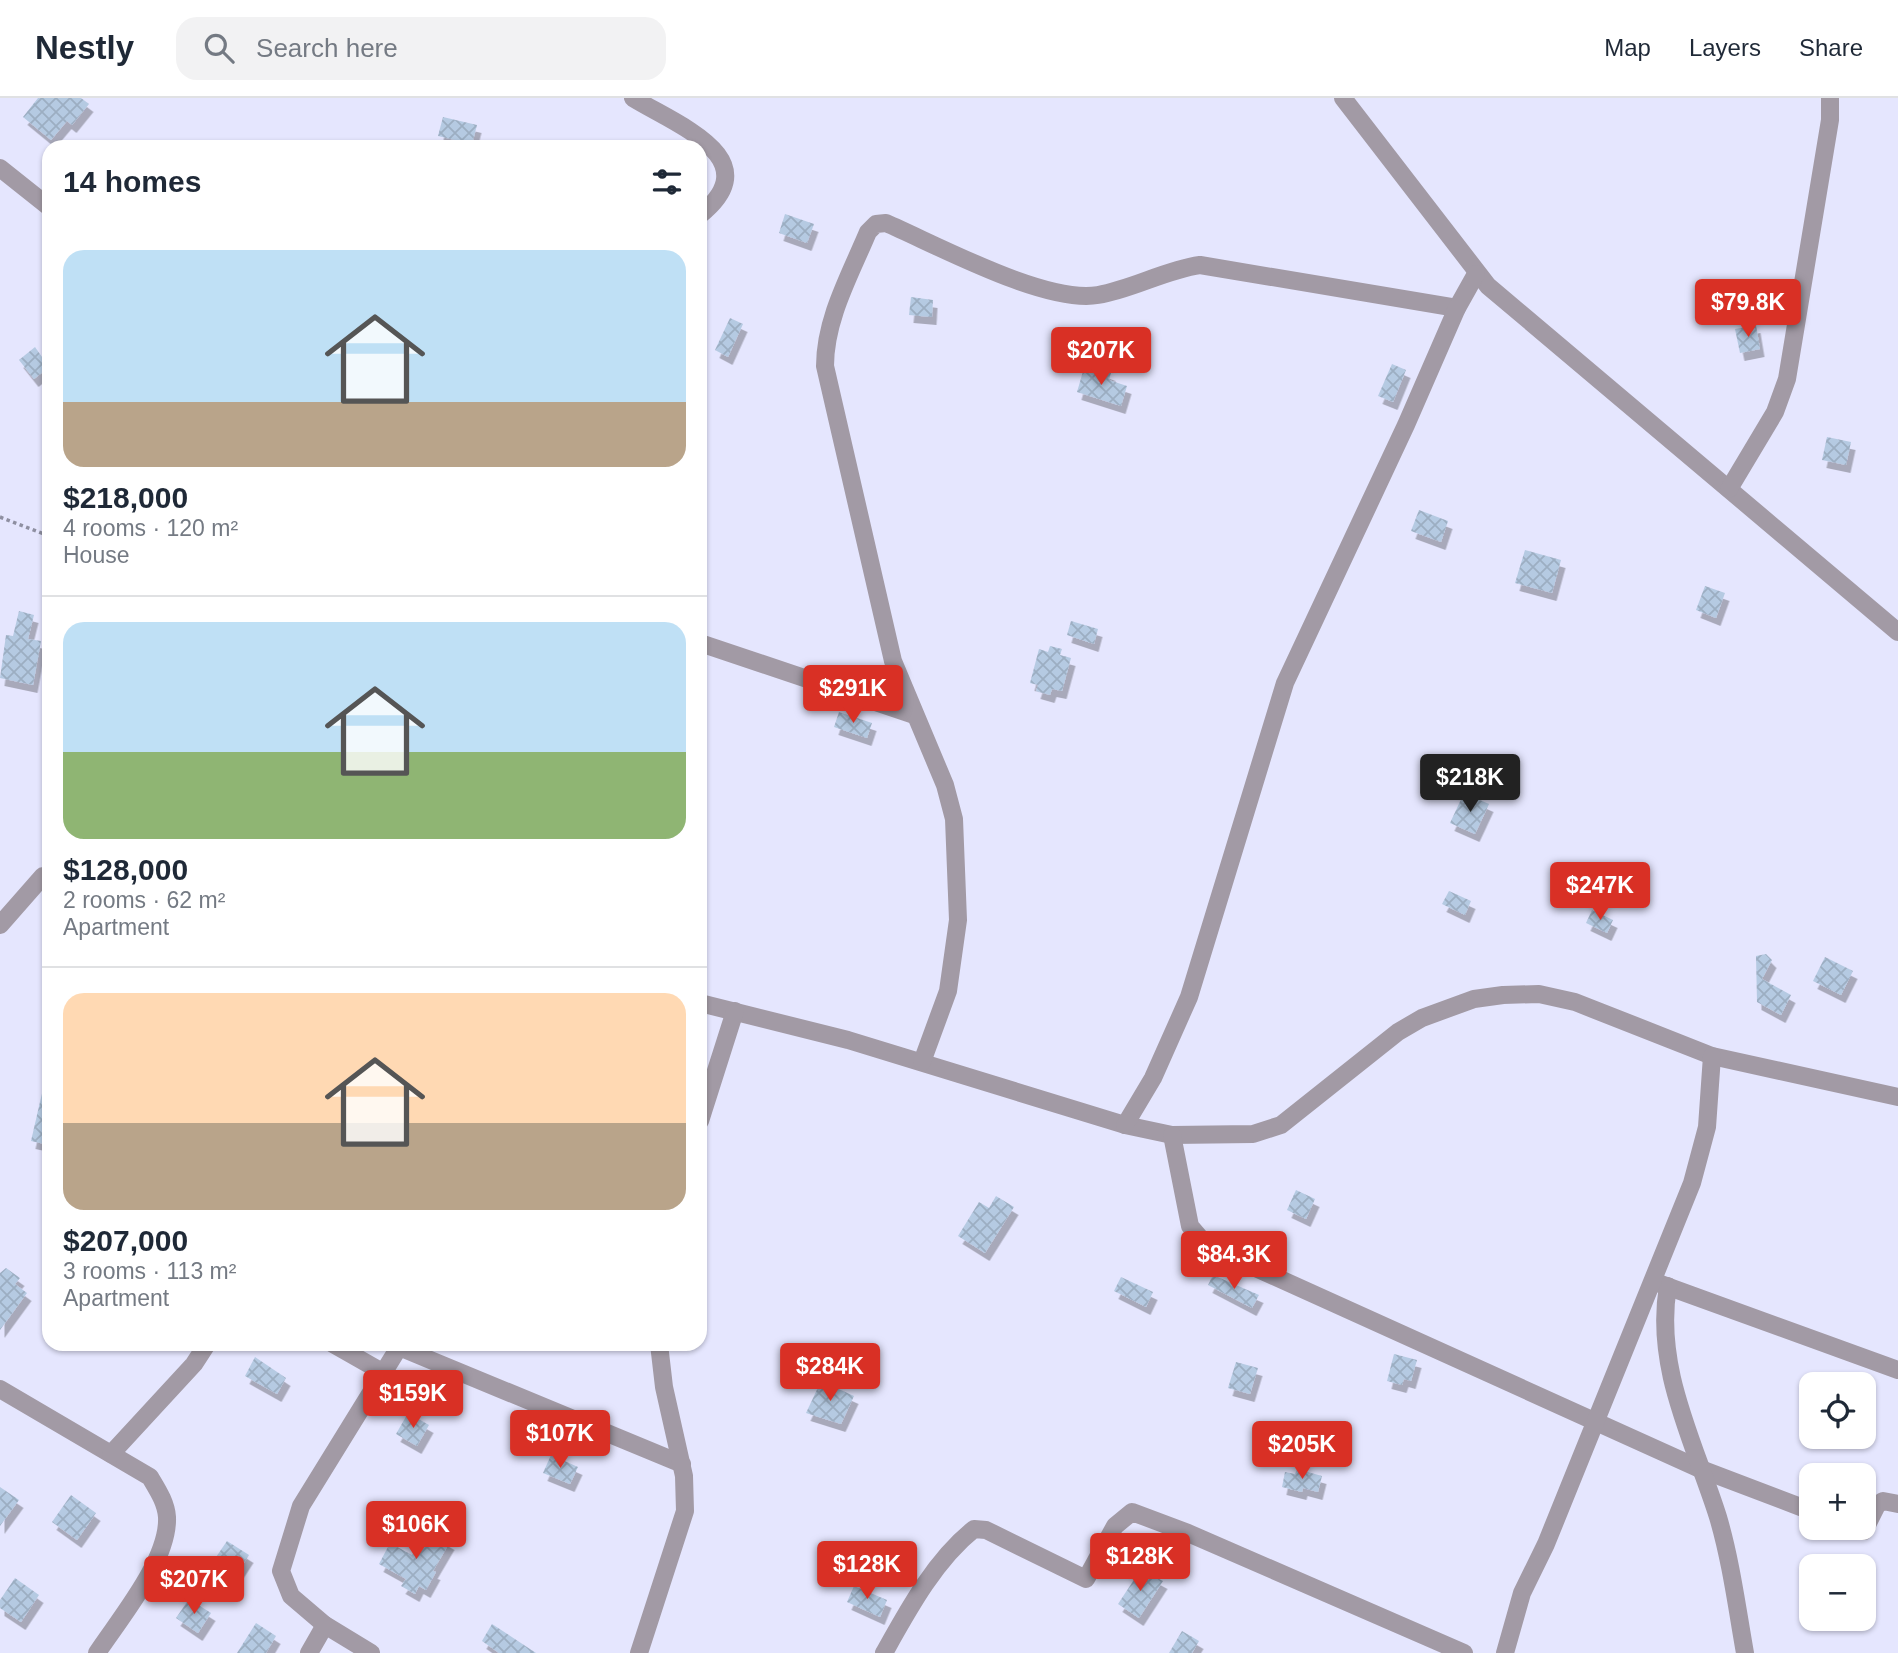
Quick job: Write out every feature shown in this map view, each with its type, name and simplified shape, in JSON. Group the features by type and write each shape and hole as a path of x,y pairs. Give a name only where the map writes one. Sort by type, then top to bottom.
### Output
{"street":[{"path":"633,98 702,140"},
{"path":"1343,98 1476,274 1898,632"},
{"path":"1729,489 1775,412 1787,379 1830,120 1830,98"},
{"path":"707,143 723,161 727,176 719,200 707,209"},
{"path":"0,168 42,201"},
{"path":"922,1062 948,991 958,920 954,819 945,785 893,661 825,366 825,344 831,323 868,232 876,224 886,223 1006,275 1071,295 1100,295 1179,268 1200,265 1457,308"},
{"path":"1125,1125 1157,1070 1189,997 1284,683 1406,425 1457,308 1476,274"},
{"path":"707,645 914,715"},
{"path":"0,925 42,879"},
{"path":"707,1005 922,1062 1125,1125 1172,1135 1253,1134 1282,1125 1398,1032 1446,1008 1493,996 1539,994 1575,1002 1661,1033 1712,1056 1898,1097"},
{"path":"707,1099 735,1011"},
{"path":"1505,1653 1522,1593 1546,1544 1702,1154 1712,1056"},
{"path":"1172,1135 1190,1226 1207,1246 1698,1468 1799,1506"},
{"path":"1650,1280 1898,1370"},
{"path":"1668,1286 1665,1306 1666,1348 1684,1425 1718,1517 1745,1653"},
{"path":"111,1454 194,1364 202,1351"},
{"path":"345,1351 384,1373"},
{"path":"371,1653 325,1625 291,1596 281,1571 302,1506 397,1351"},
{"path":"414,1351 682,1464"},
{"path":"639,1653 685,1511 682,1464 664,1387 660,1351"},
{"path":"0,1389 150,1477 161,1496 167,1517 163,1540 154,1563 97,1653"},
{"path":"1876,1507 1883,1501 1898,1504"},
{"path":"884,1653 912,1604 962,1539 974,1529 986,1530 1086,1579 1115,1526 1132,1512 1188,1533 1464,1653"},
{"path":"309,1653 325,1625"}],"path":[{"path":"0,517 42,533"}],"building":[{"path":"38,98 81,98 89,104 72,125 67,121 51,140 23,117"},
{"path":"443,117 477,125 473,140 438,136"},
{"path":"785,214 814,224 807,243 779,233"},
{"path":"911,297 933,300 932,317 909,315"},
{"path":"730,318 743,324 728,357 715,350"},
{"path":"1756,325 1760,349 1740,353 1735,329"},
{"path":"35,347 42,357 42,373 34,379 19,360"},
{"path":"1392,364 1406,370 1393,402 1378,396"},
{"path":"1094,367 1111,373 1109,380 1127,386 1121,406 1077,392 1084,368 1093,371"},
{"path":"1827,437 1851,442 1846,465 1822,460"},
{"path":"1419,510 1448,521 1441,542 1411,531"},
{"path":"1525,550 1561,560 1552,593 1515,583"},
{"path":"1705,586 1725,593 1716,618 1696,610"},
{"path":"19,611 34,615 28,639 41,641 33,685 0,678 6,635 13,636"},
{"path":"1071,621 1098,629 1094,644 1067,635"},
{"path":"1050,646 1062,649 1060,655 1071,658 1062,691 1052,689 1050,695 1036,691 1038,685 1030,683 1039,649 1048,652"},
{"path":"839,712 872,723 867,738 834,727"},
{"path":"1464,793 1489,804 1475,834 1450,823"},
{"path":"1449,891 1471,901 1465,915 1442,904"},
{"path":"1592,910 1613,920 1607,933 1586,923"},
{"path":"1766,954 1772,960 1762,979 1791,995 1781,1015 1757,1002 1756,956"},
{"path":"1825,957 1853,971 1841,995 1813,981"},
{"path":"42,1093 42,1143 31,1141"},
{"path":"1296,1190 1315,1199 1306,1219 1287,1210"},
{"path":"996,1196 1014,1207 985,1253 958,1236 979,1202 989,1208"},
{"path":"6,1268 20,1278 15,1284 27,1293 0,1330 0,1273"},
{"path":"1213,1275 1259,1295 1252,1308 1208,1285"},
{"path":"1121,1277 1153,1292 1146,1307 1114,1291"},
{"path":"1394,1354 1417,1360 1411,1381 1404,1379 1402,1385 1387,1381"},
{"path":"255,1357 286,1378 277,1394 245,1376"},
{"path":"1236,1362 1258,1368 1250,1394 1228,1388"},
{"path":"821,1381 854,1396 841,1424 806,1413"},
{"path":"408,1413 429,1425 417,1446 396,1434"},
{"path":"551,1455 578,1467 570,1484 543,1473"},
{"path":"1297,1469 1322,1476 1318,1492 1303,1488 1302,1492 1282,1487 1285,1472 1295,1474"},
{"path":"0,1487 19,1500 0,1526"},
{"path":"71,1495 96,1513 77,1540 52,1522"},
{"path":"427,1529 450,1542 433,1571 436,1572 426,1590 419,1586 415,1594 401,1586 406,1579 379,1564 390,1543 412,1555"},
{"path":"227,1541 249,1555 236,1575 214,1560"},
{"path":"1141,1569 1163,1581 1139,1618 1118,1604"},
{"path":"15,1578 39,1595 21,1622 0,1608 0,1600"},
{"path":"854,1586 887,1600 880,1617 847,1602"},
{"path":"189,1599 211,1613 198,1633 176,1618"},
{"path":"256,1623 276,1636 266,1653 237,1653"},
{"path":"492,1624 536,1653 499,1653 482,1641"},
{"path":"1182,1631 1199,1641 1192,1653 1169,1653"}]}
